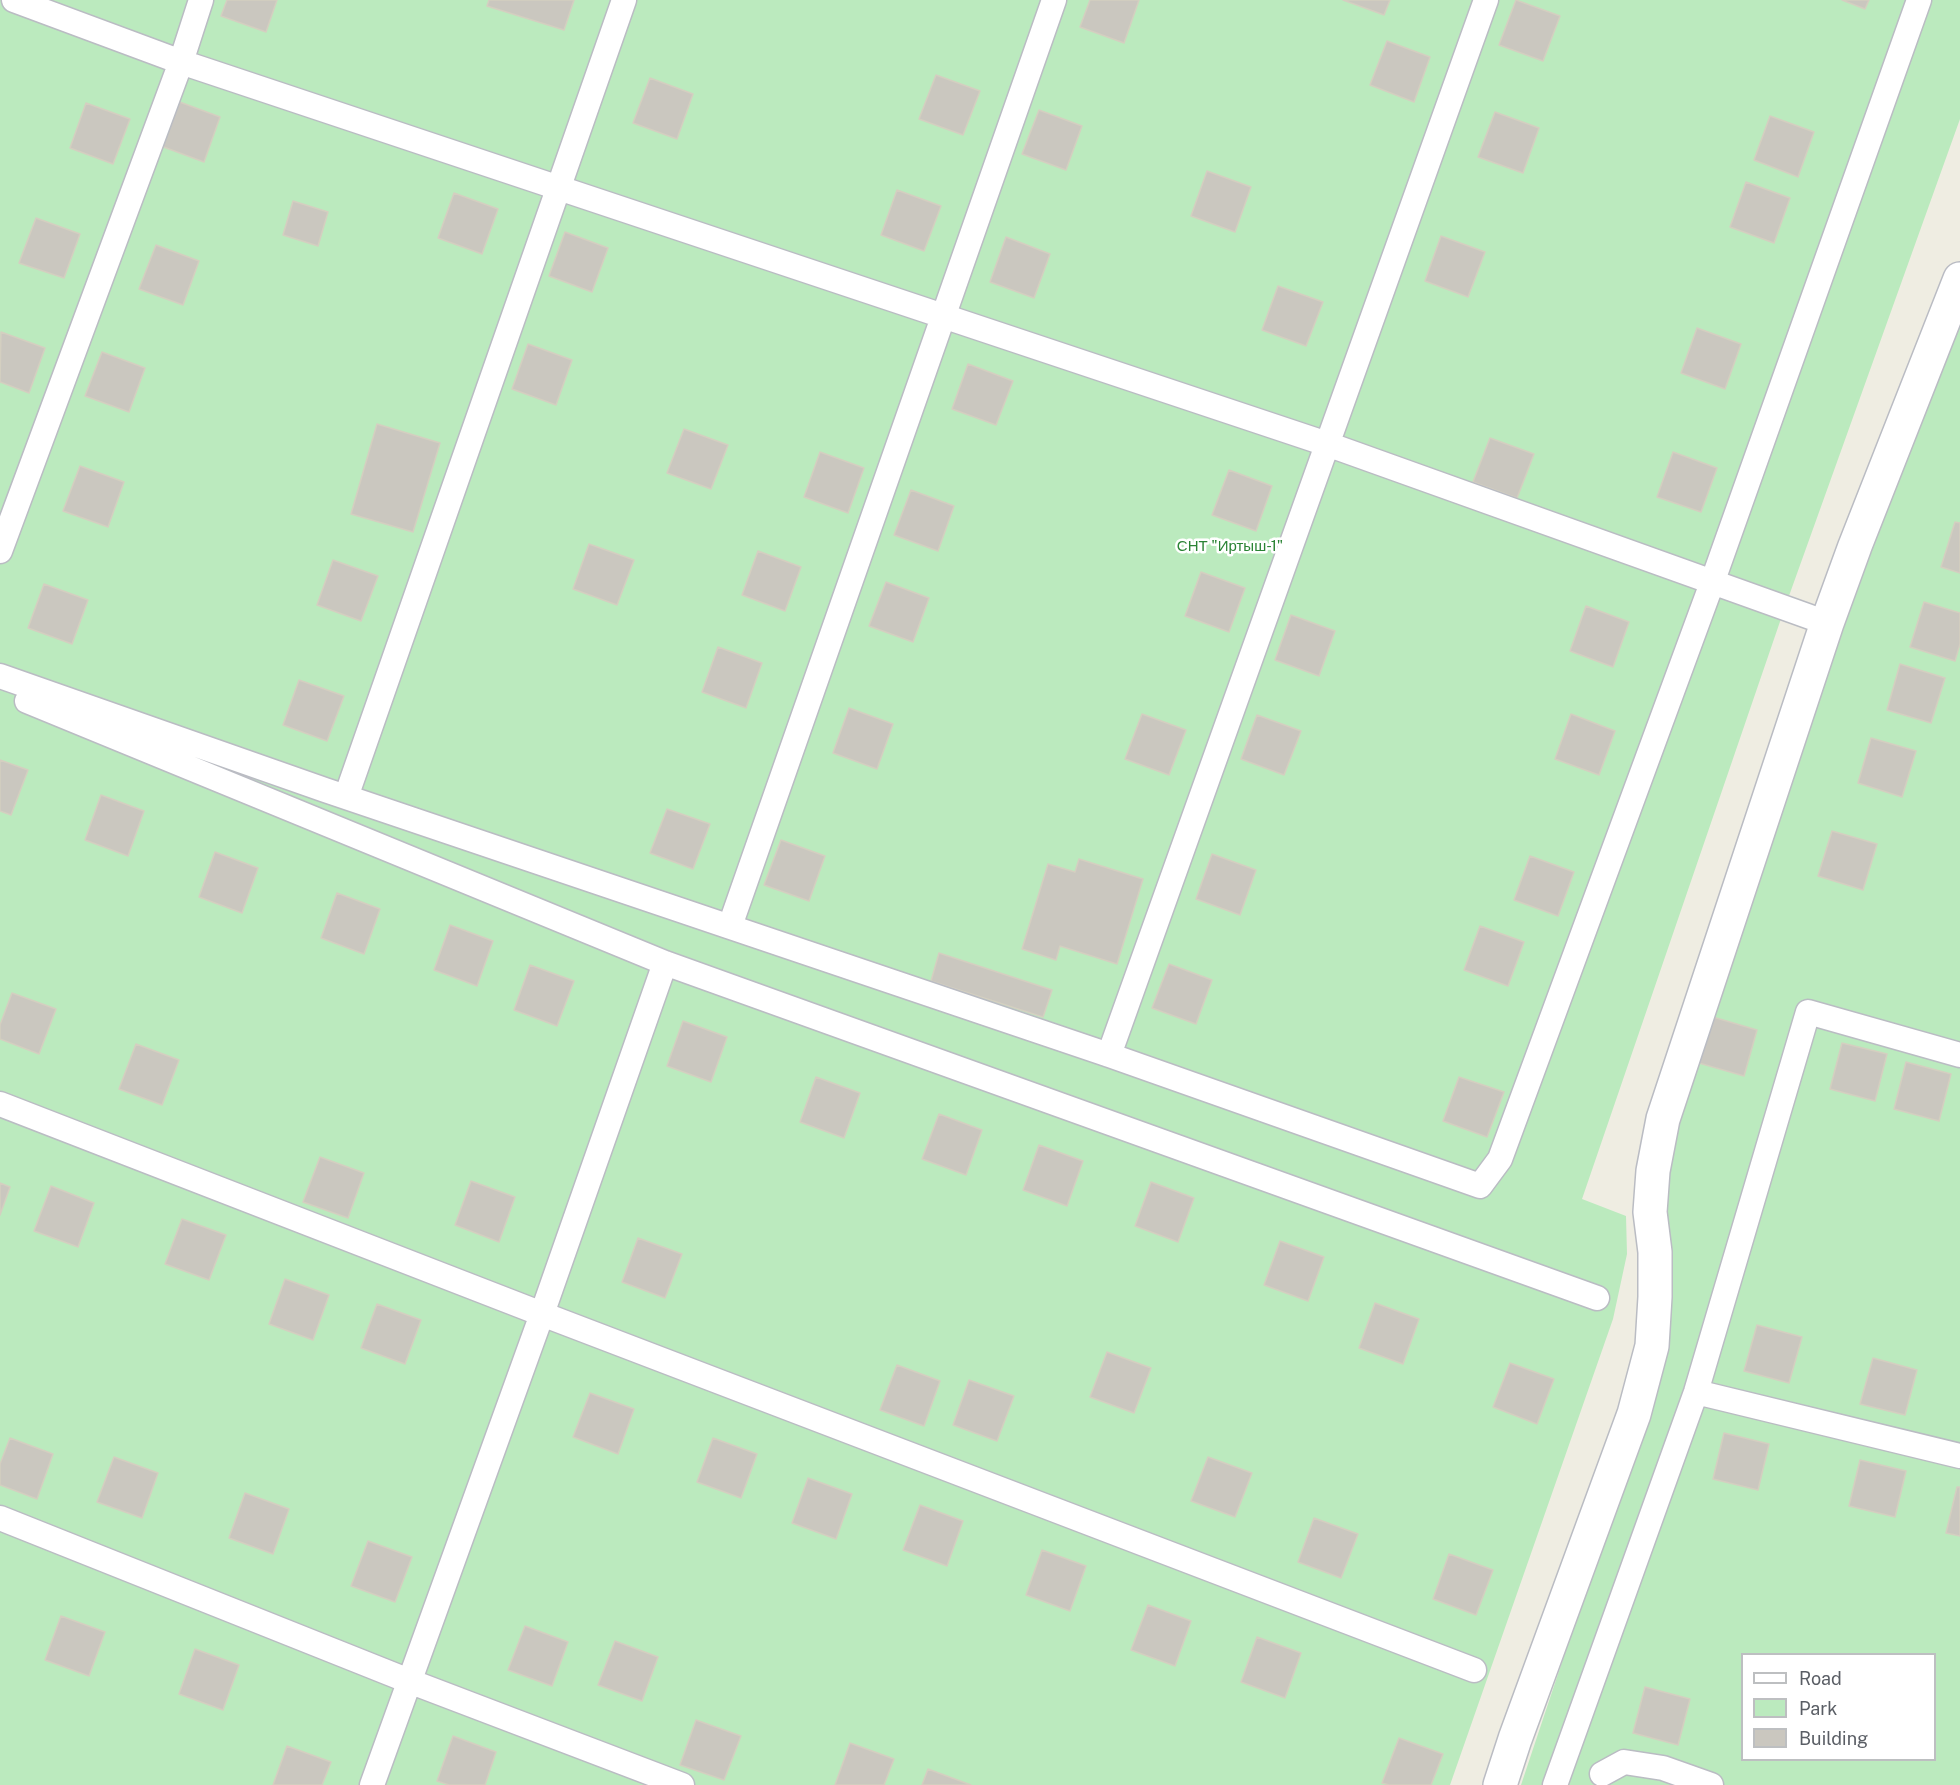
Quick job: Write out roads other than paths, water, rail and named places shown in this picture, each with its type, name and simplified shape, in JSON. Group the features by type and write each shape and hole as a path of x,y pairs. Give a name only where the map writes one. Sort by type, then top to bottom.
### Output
{"street":[{"path":"1500,1785 1634,1414 1652,1346 1655,1263 1650,1212 1653,1171 1663,1119 1827,623 1960,279"}],"lane":[{"path":"14,0 181,62 1326,444 1827,623"},
{"path":"0,550 181,62 201,0"},
{"path":"346,797 624,0"},
{"path":"730,926 1054,0"},
{"path":"1109,1055 1486,0"},
{"path":"0,676 346,797 1109,1055 1480,1186 1500,1159 1712,583 1919,0"},
{"path":"0,690 665,963 1597,1298"},
{"path":"372,1785 542,1314 665,963"},
{"path":"1555,1785 1696,1392 1808,1012 1960,1055"},
{"path":"0,1104 1474,1670"},
{"path":"1696,1392 1960,1456"},
{"path":"0,1518 409,1681 682,1785"},
{"path":"1564,1760 1608,1779 1624,1762 1663,1768 1712,1785"}],"park label":[{"name":"СНТ \"Иртыш-1\"","path":"1230,546"}]}
